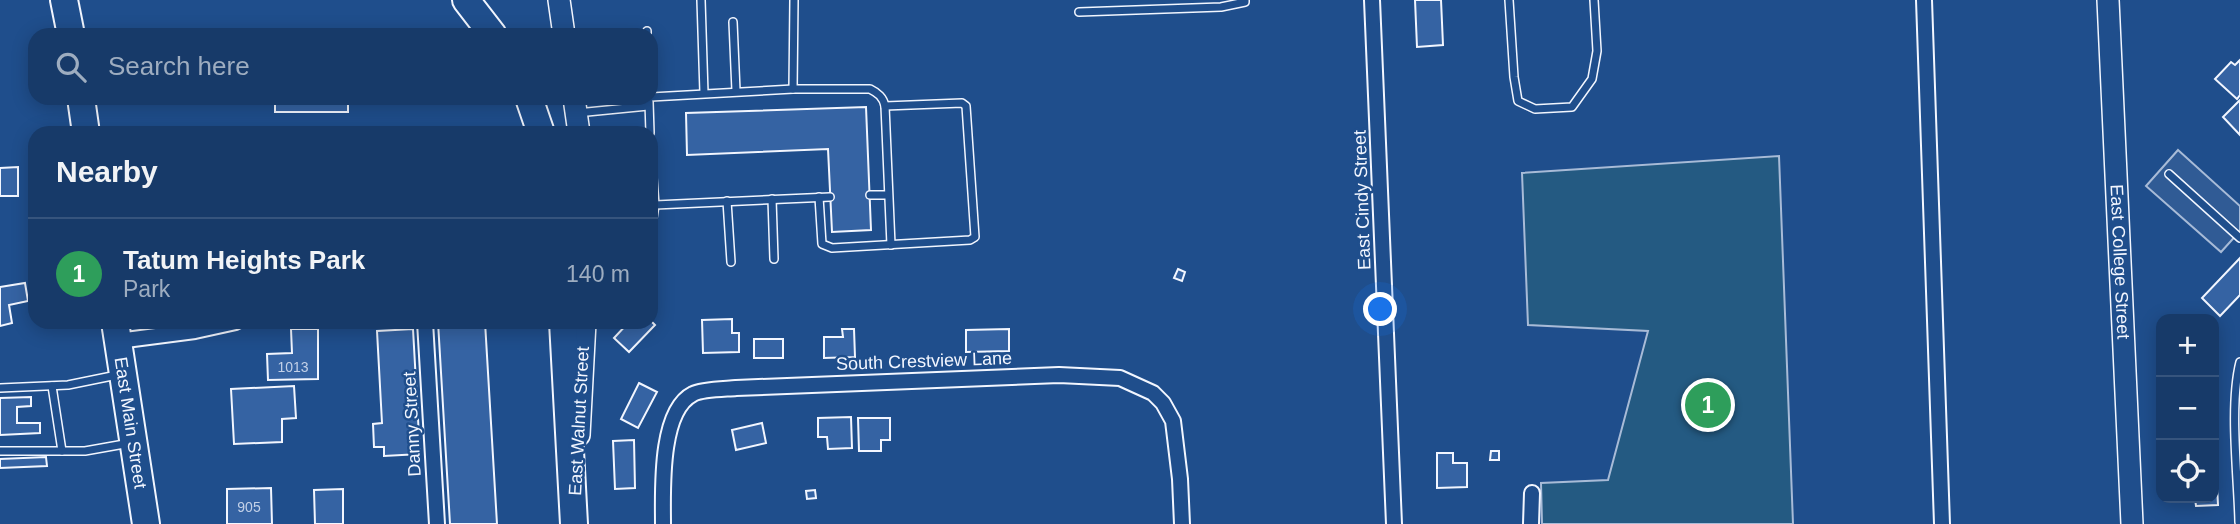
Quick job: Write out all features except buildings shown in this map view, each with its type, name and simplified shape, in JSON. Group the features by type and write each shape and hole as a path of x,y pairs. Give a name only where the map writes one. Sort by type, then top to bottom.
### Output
{"highway":[{"path":"64,0 70,28"},
{"path":"466,0 488,28"},
{"path":"82,105 85,126"},
{"path":"531,105 539,126"},
{"name":"East Walnut Street","path":"563,329 574,522"},
{"name":"East Main Street","path":"117,332 146,524"}],"street":[{"path":"559,0 563,28"},
{"name":"East Cindy Street","path":"1372,0 1394,524"},
{"path":"1924,0 1942,524"},
{"name":"East College Street","path":"2108,0 2132,524"},
{"path":"117,332 204,329"},
{"name":"Danny Street","path":"425,329 437,524"},
{"name":"East Walnut Street","path":"574,522 585,329"},
{"name":"South Crestview Lane","path":"663,524 665,446 680,408 693,394 736,388 1059,375 1120,378 1153,393 1163,403 1173,421 1182,524"},
{"path":"1531,524 1532,494"}],"lane":[{"path":"701,0 704,93"},
{"path":"793,89 794,0"},
{"path":"1079,12 1222,7 1245,0"},
{"path":"1509,0 1518,101 1535,109 1572,107 1592,79 1597,51 1594,0"},
{"path":"733,22 736,91"},
{"path":"658,100 704,93 793,89 870,89 878,93 885,106 891,245"},
{"path":"819,197 822,244 832,248 970,240 975,237 966,106 961,103 885,106"},
{"path":"576,115 629,105"},
{"path":"650,105 650,126"},
{"path":"2169,174 2240,239"},
{"path":"870,195 888,195"},
{"path":"658,205 830,197"},
{"path":"772,199 775,259"},
{"path":"727,201 731,262"},
{"path":"2232,524 2240,522 2235,405 2236,378 2240,362"},
{"path":"0,388 52,386 123,374"},
{"path":"52,386 62,450"},
{"path":"0,451 85,451 134,442"}],"shaded area":[{"path":"2178,150 2240,206 2240,231 2221,252 2146,186"},
{"path":"1779,156 1793,524 1542,524 1541,483 1608,480 1648,331 1528,325 1522,173"}],"place":[{"name":"Tatum Heights Park","path":"1708,405"}]}
